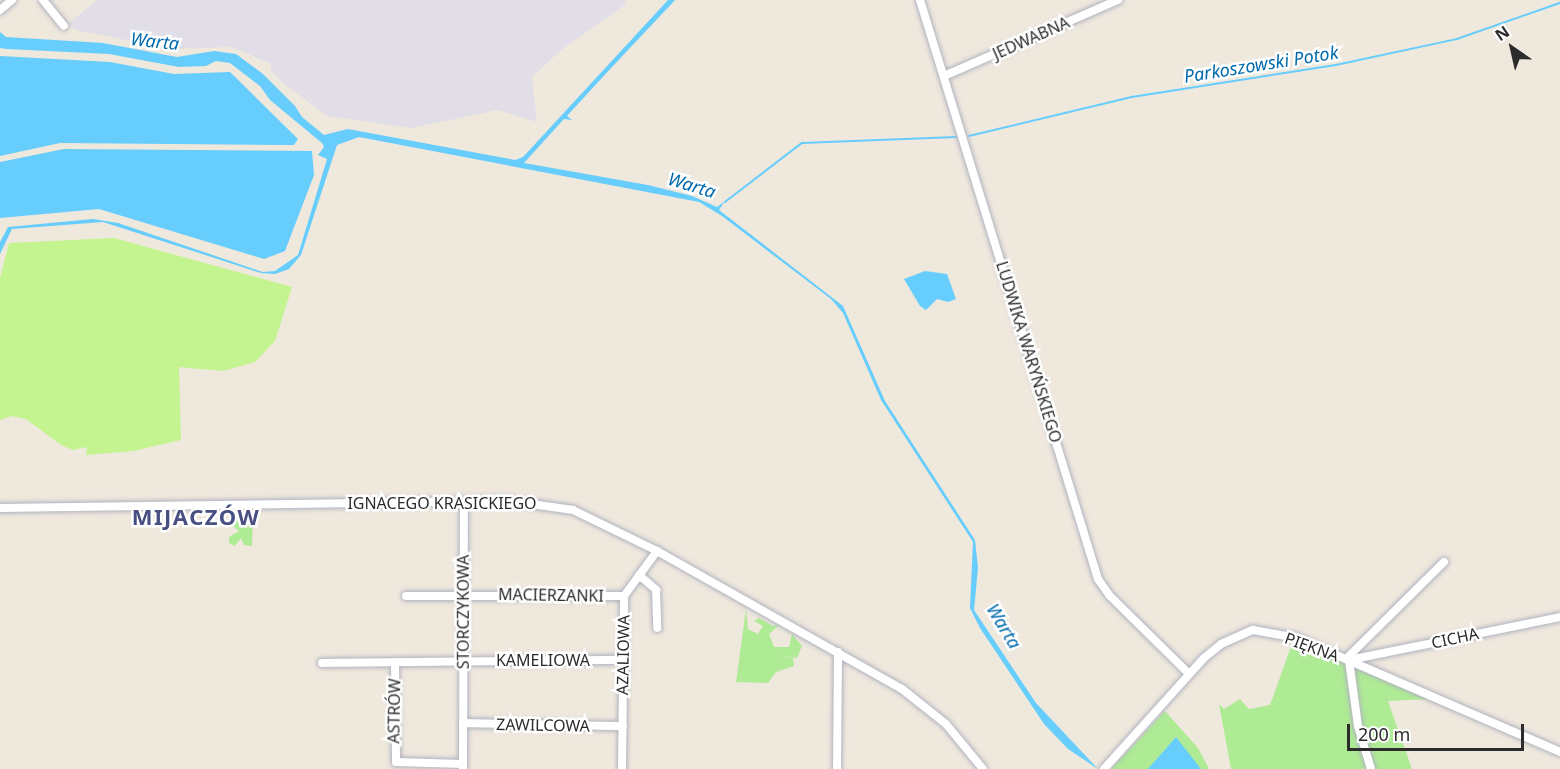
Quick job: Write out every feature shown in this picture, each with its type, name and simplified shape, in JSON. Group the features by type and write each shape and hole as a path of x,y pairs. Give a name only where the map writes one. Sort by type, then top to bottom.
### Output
{"street":[{"path":"0,10 12,0"},
{"path":"42,0 64,26"},
{"name":"LUDWIKA WARYŃSKIEGO","path":"920,0 1098,579 1109,595 1188,673"},
{"name":"JEDWABNA","path":"944,76 1118,0"},
{"name":"STORCZYKOWA","path":"463,766 464,502"},
{"name":"IGNACEGO KRASICKIEGO","path":"0,508 534,502 573,510 657,551 919,700 946,724 983,769"},
{"name":"AZALIOWA","path":"622,769 624,596 657,551"},
{"path":"1371,769 1358,726 1347,659 1444,562"},
{"path":"639,575 656,590 657,628"},
{"name":"MACIERZANKI","path":"406,596 462,594 624,596"},
{"name":"CICHA","path":"1347,659 1560,617"},
{"name":"PIĘKNA","path":"1104,769 1188,673 1221,644 1253,630 1297,638 1560,752"},
{"path":"837,769 838,652"},
{"name":"KAMELIOWA","path":"322,663 623,660"},
{"name":"ASTRÓW","path":"395,663 396,762 463,766"},
{"name":"ZAWILCOWA","path":"463,723 623,726"}],"shaded area":[{"path":"97,0 625,0 626,4 560,51 532,77 537,122 498,110 411,128 327,116 283,83 270,70 272,64 231,47 172,49 76,30 68,24"}],"green space":[{"path":"114,238 292,287 275,341 255,362 223,371 179,367 181,440 133,451 86,455 87,447 73,450 61,445 26,419 12,416 0,420 0,278 9,243"},
{"path":"233,512 253,512 252,546 244,545 241,538 235,546 229,543 229,537 239,531 233,526"},
{"path":"746,609 748,629 758,634 763,626 754,621 759,618 773,626 780,624 769,634 774,647 789,647 792,634 802,646 797,658 777,655 793,658 794,666 776,672 768,683 736,682"},
{"path":"1293,641 1431,699 1388,701 1412,769 1231,769 1219,704 1224,709 1240,699 1249,709 1270,705"},
{"path":"1165,711 1198,748 1209,769 1111,769"}],"water":[{"path":"668,0 673,0 567,116 572,120 564,119 524,163 648,185 692,196 717,207 725,201 719,210 843,306 885,401 975,540 978,568 974,610 1036,703 1098,769 1068,749 1044,724 980,628 970,608 973,542 881,400 843,313 831,299 722,216 699,202 359,137 337,145 301,255 289,269 275,274 261,273 103,222 12,229 0,254 0,242 8,227 93,219 118,223 263,272 275,271 298,255 327,159 318,155 324,147 322,143 270,100 260,86 230,63 216,61 206,66 179,67 109,54 7,49 0,48 0,32 6,37 103,43 177,57 214,51 236,54 263,74 295,106 302,117 324,135 348,129 515,160 523,157"},
{"path":"0,56 110,62 174,74 230,72 298,139 294,145 60,143 0,156"},
{"path":"64,149 312,151 314,175 285,251 264,259 99,209 0,218 0,162"},
{"path":"925,271 947,274 956,299 948,302 937,299 926,310 920,306 904,279"},
{"path":"1176,737 1201,769 1148,769"}],"waterway":[{"path":"590,89 674,0"},
{"name":"Parkoszowski Potok","path":"969,136 1132,97 1336,65 1457,39 1560,3"},
{"name":"Parkoszowski Potok","path":"725,202 802,143 956,137"}],"district":[{"name":"MIJACZÓW","path":"196,517"}],"water label":[{"name":"Warta","path":"155,41"},
{"name":"Warta","path":"692,185"},
{"name":"Warta","path":"1004,626"}]}
